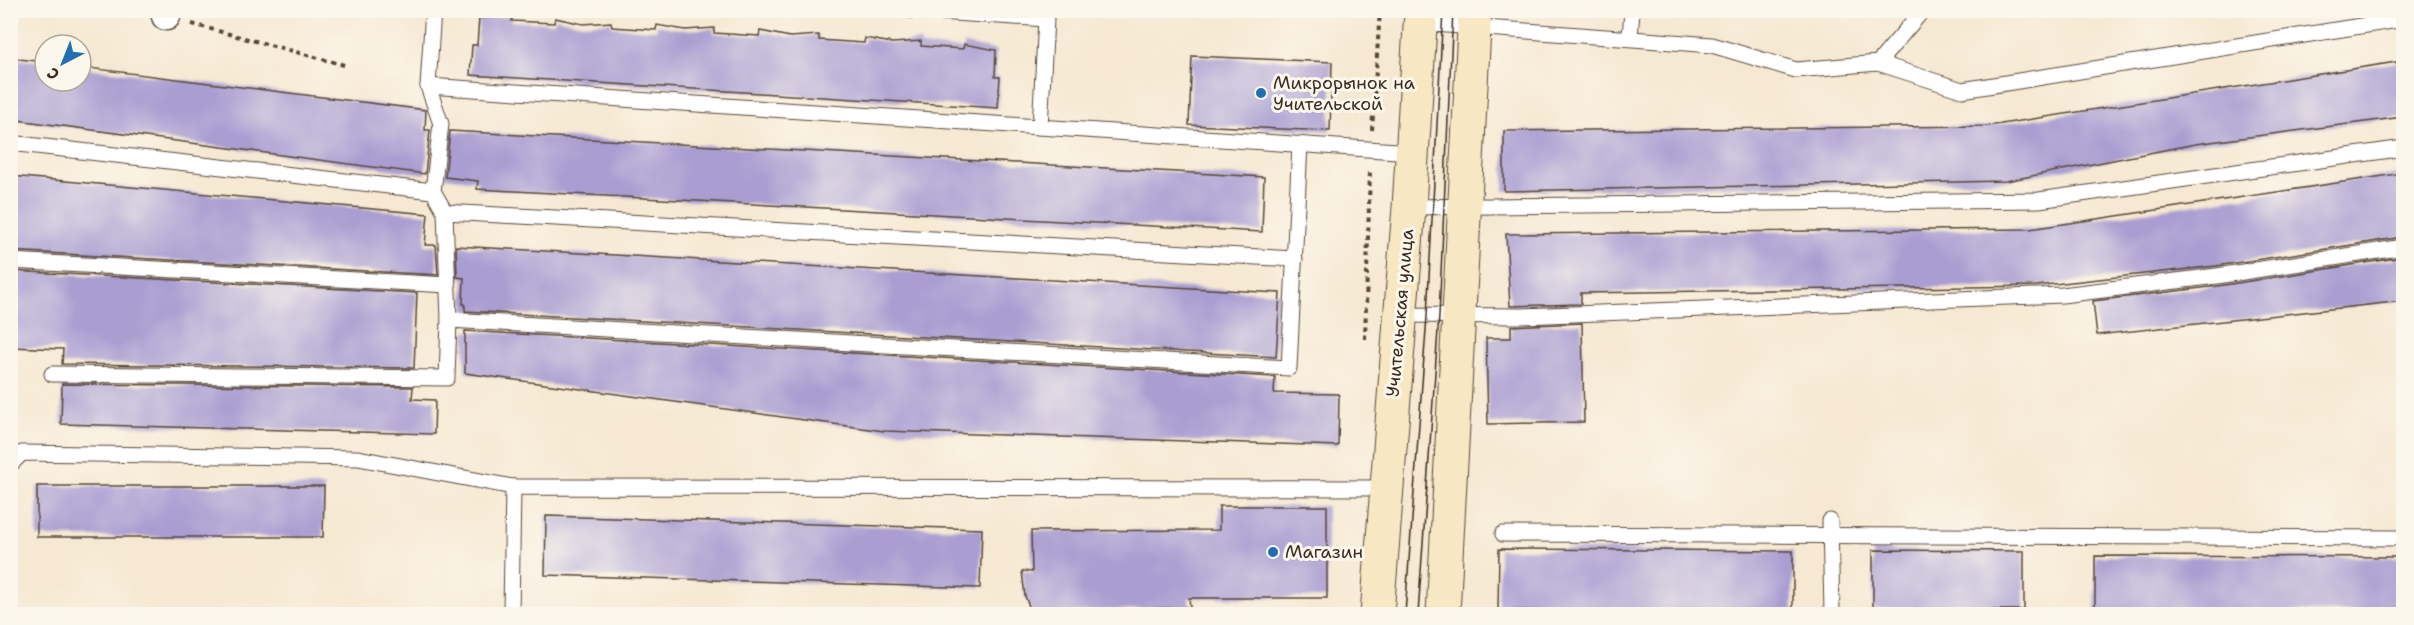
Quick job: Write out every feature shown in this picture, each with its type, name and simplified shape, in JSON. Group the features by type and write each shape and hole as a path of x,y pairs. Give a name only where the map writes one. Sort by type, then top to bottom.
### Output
{"main road":[{"name":"Учительская улица","path":"1377,615 1385,488 1409,207 1420,16"},
{"path":"1443,615 1474,19"}],"lane":[{"path":"52,374 447,378 449,320 446,212 433,191 441,124 428,86 433,10"},
{"path":"909,10 1047,15 1040,127"},
{"path":"1630,38 1632,10"},
{"path":"1878,63 1923,10"},
{"path":"1420,16 1474,19 1630,38 1712,45 1796,70 1878,63 1962,90 2403,19"},
{"path":"428,86 1412,152"},
{"path":"10,143 433,191"},
{"path":"449,320 1289,368 1300,144"},
{"path":"1409,207 2039,200 2403,148"},
{"path":"446,212 1295,259"},
{"path":"1400,315 1522,316 2062,295 2217,276 2403,247"},
{"path":"10,261 448,285"},
{"path":"10,465 22,453 358,458 513,487 1385,488"},
{"path":"512,615 513,487"},
{"path":"1830,521 1832,615"},
{"path":"1503,534 2403,538"}],"path":[{"path":"1364,348 1371,149 1380,10"},
{"path":"166,13 348,66"}],"building":[{"path":"512,16 512,21 554,23 555,18 583,24 611,22 612,27 656,30 657,25 685,30 714,28 714,33 759,36 760,31 790,37 819,35 819,40 864,43 865,38 892,43 921,41 921,46 963,49 964,44 996,50 995,77 1000,77 998,108 470,75 472,45 477,45 479,18"},
{"name":"Микрорынок на Учительской","path":"1192,56 1332,62 1330,131 1189,125"},
{"path":"10,58 33,61 33,93 93,93 93,68 426,110 425,130 430,130 425,174 10,119"},
{"path":"2403,61 2403,117 2195,144 2006,181 1504,191 1504,131 1988,126"},
{"path":"450,131 1264,177 1262,232 477,189 478,181 445,177"},
{"path":"2403,173 2403,237 2216,266 2036,286 1581,293 1581,304 1510,306 1506,234 2030,229"},
{"path":"10,176 428,214 425,245 436,245 438,275 10,251"},
{"path":"456,246 1280,293 1276,357 465,311 464,278 457,277"},
{"path":"2403,257 2403,301 2097,335 2093,301 2218,286"},
{"path":"10,271 417,293 414,368 62,364 63,349 10,347"},
{"path":"1582,323 1584,422 1488,424 1486,338 1511,338 1511,326"},
{"path":"465,331 1275,377 1274,393 1339,394 1338,446 884,431 465,373"},
{"path":"62,384 413,387 412,399 435,400 434,434 61,424"},
{"path":"37,486 324,486 323,537 37,537"},
{"path":"1219,506 1327,506 1327,598 1189,598 1190,607 1032,614 1025,596 1022,571 1032,572 1031,531 1219,530"},
{"path":"546,516 982,529 980,588 545,575"},
{"path":"1499,549 1793,551 1793,612 1498,610"},
{"path":"1873,550 2024,551 2024,610 1873,609"},
{"path":"2095,556 2403,557 2403,612 2095,612"}],"tram line":[{"path":"1405,614 1427,316 1443,10"},
{"path":"1418,614 1439,316 1453,10"}],"place":[{"name":"Микрорынок на Учительской","path":"1261,93"},
{"name":"Магазин","path":"1273,552"}]}
